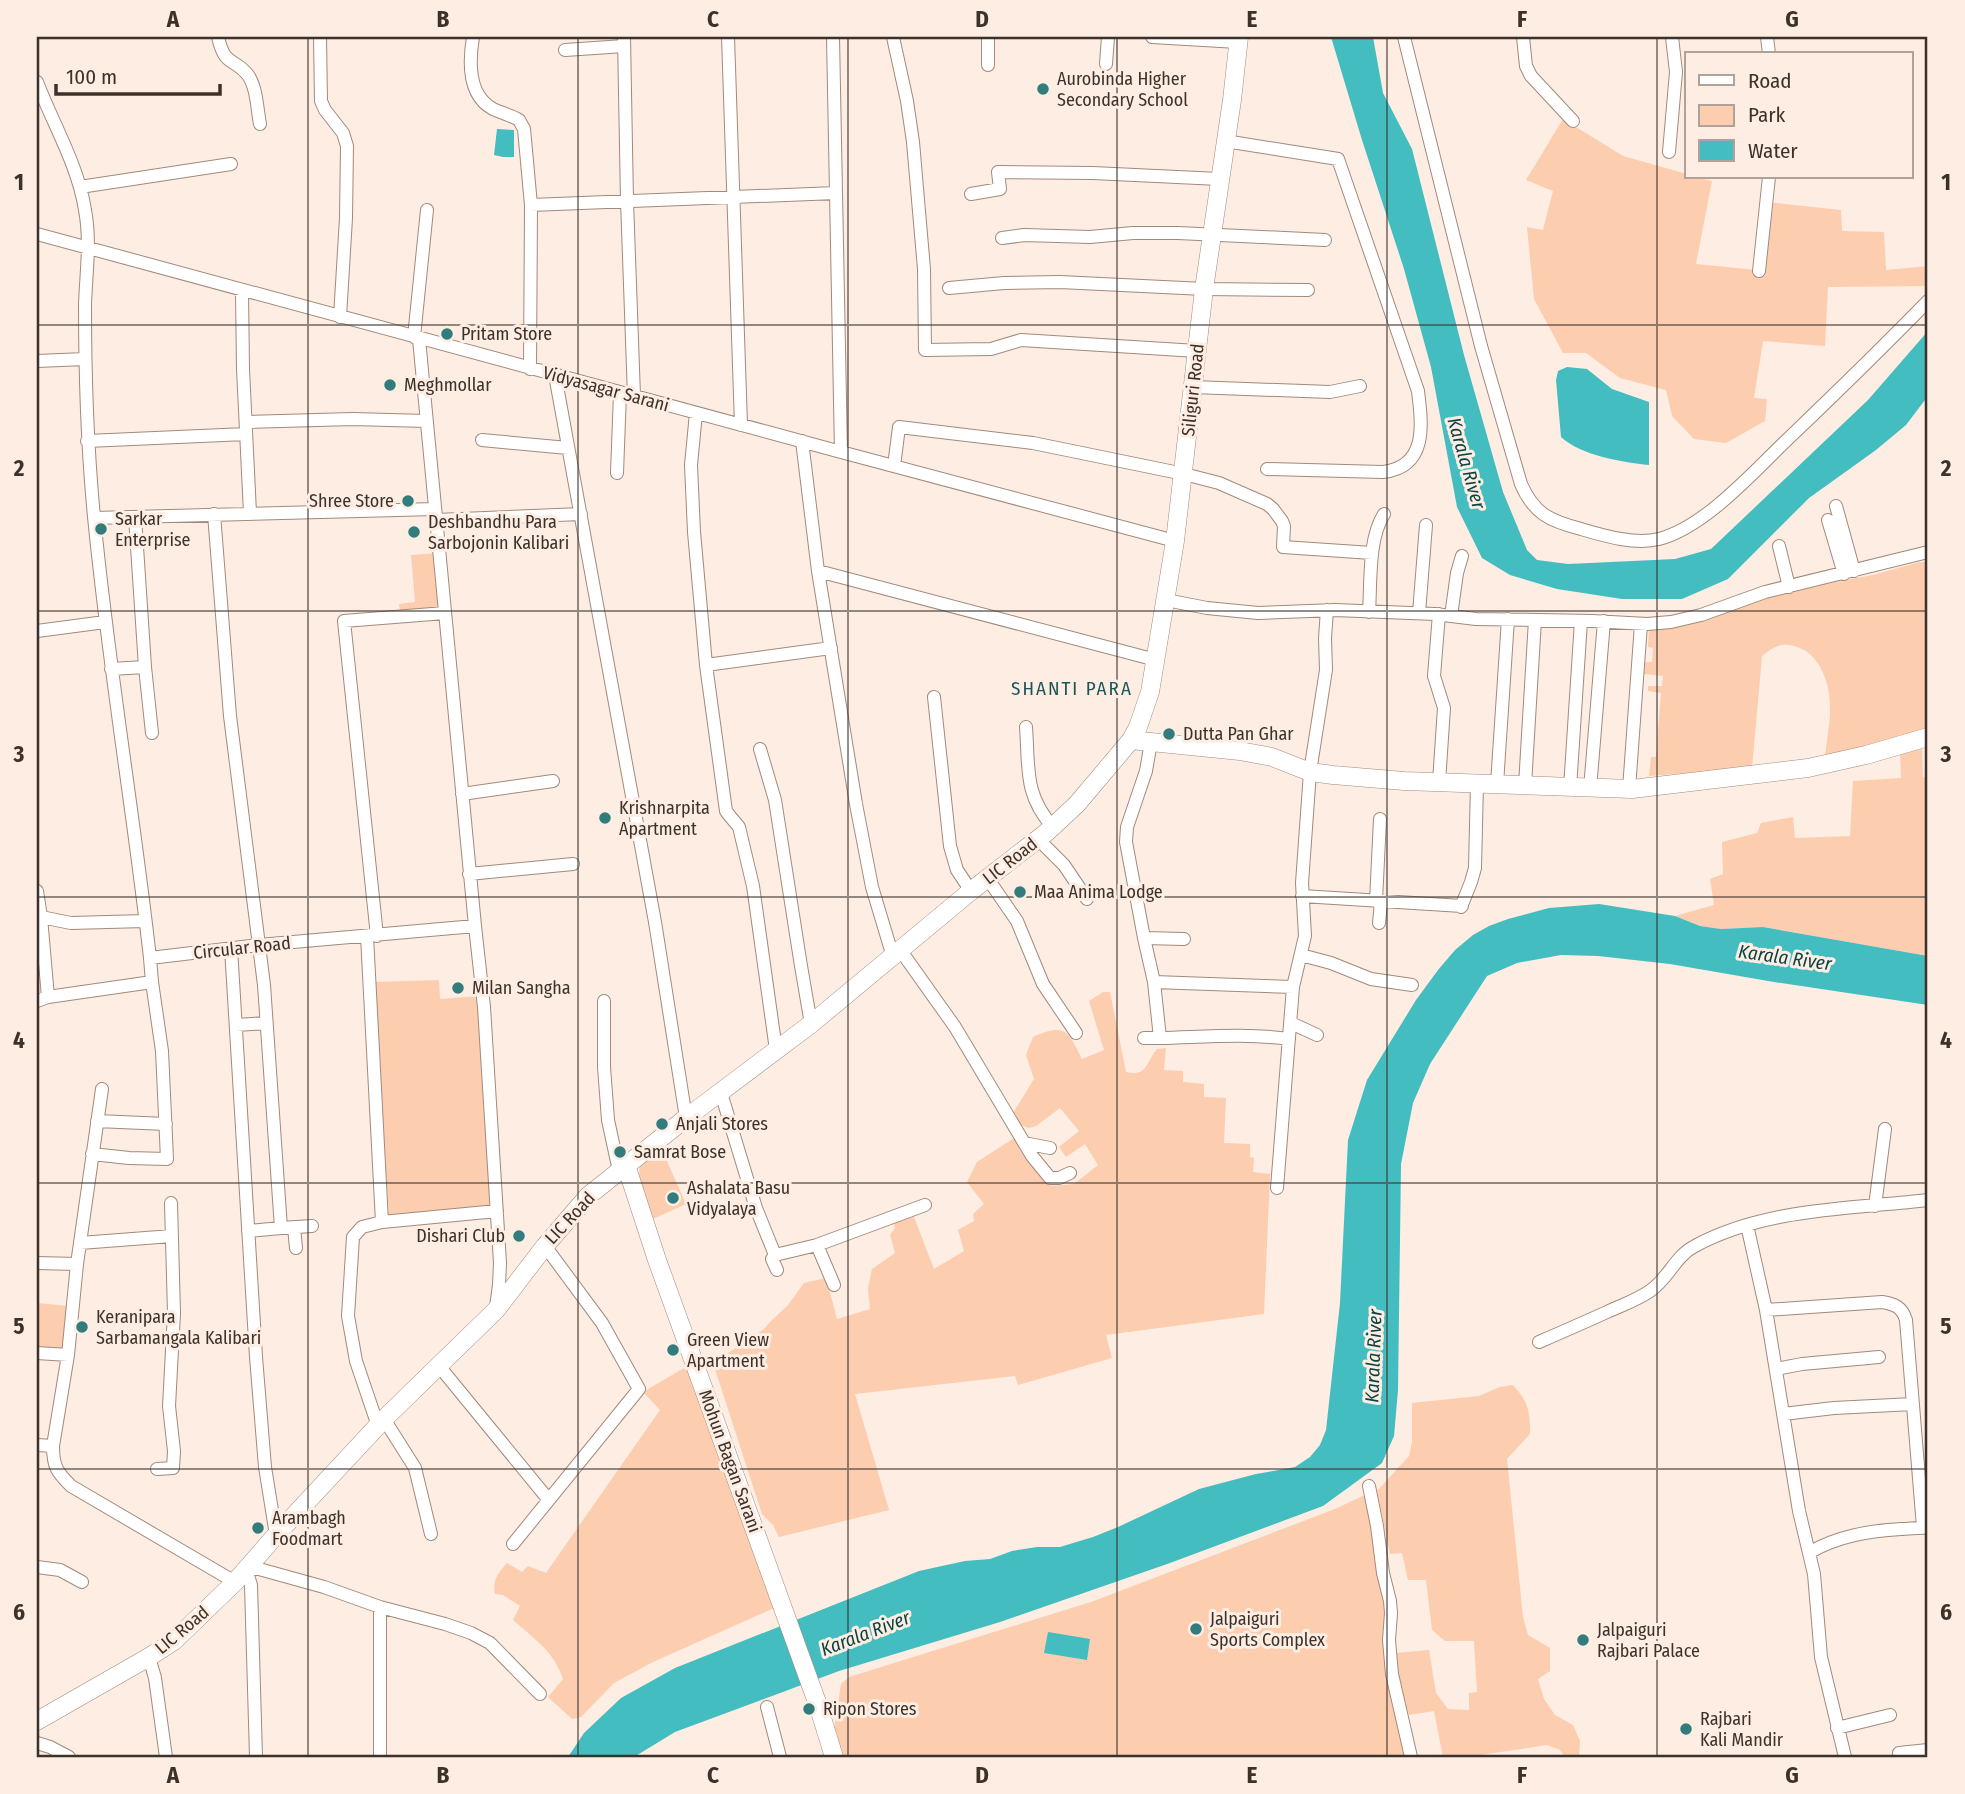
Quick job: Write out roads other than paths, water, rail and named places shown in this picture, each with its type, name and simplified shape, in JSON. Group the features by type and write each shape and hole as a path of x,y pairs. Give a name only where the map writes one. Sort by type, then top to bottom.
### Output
{"main road":[{"name":"Siliguri Road","path":"1131,740 1144,713 1150,692 1166,600 1184,474 1211,234 1243,39"},
{"path":"1131,740 1240,751 1272,757 1310,772 1391,780 1629,789 1808,768 1928,737"},
{"name":"LIC Road","path":"37,1721 174,1641 241,1576 381,1422 496,1310 588,1196 811,1024 971,891 1053,827 1094,785 1131,740"},
{"name":"Mohun Bagan Sarani","path":"623,1168 815,1696 834,1757"}],"street":[{"path":"218,37 223,54 251,79 260,124"},
{"path":"320,37 321,100 325,110 344,133 347,146 340,317"},
{"path":"473,37 472,76 475,90 490,108 519,120 524,129 531,205 530,369"},
{"path":"728,37 741,425"},
{"path":"833,37 841,452"},
{"path":"893,37 913,142 924,270 925,350 991,349 1021,340 1197,351"},
{"path":"988,37 988,65"},
{"path":"1106,64 1108,37"},
{"path":"1152,37 1243,39"},
{"path":"1404,37 1481,346 1521,484 1530,503 1548,518 1593,533 1647,541 1689,527 1757,469 1928,301"},
{"path":"1523,37 1526,66 1531,76 1573,121"},
{"path":"1669,152 1681,72 1672,37"},
{"path":"565,50 624,41 634,397"},
{"path":"37,82 68,152 86,213 89,249 85,302 87,441 111,668 162,1051 166,1124 167,1158 92,1154"},
{"path":"1225,141 1338,159 1418,391 1421,415 1419,443 1413,457 1396,470 1383,472 1267,469"},
{"path":"80,187 231,164"},
{"path":"971,194 1000,190 998,172 1219,179"},
{"path":"1759,271 1769,178"},
{"path":"531,205 836,193"},
{"path":"427,210 417,338 482,1007 500,1263 496,1310"},
{"path":"1002,238 1045,235 1090,237 1133,233 1325,240"},
{"name":"Vidyasagar Sarani","path":"37,234 1175,541"},
{"path":"949,288 1060,282 1204,289 1308,290"},
{"path":"243,291 243,369 250,513"},
{"path":"37,361 85,359"},
{"path":"555,375 655,922 686,1118"},
{"path":"1193,387 1330,392 1360,387"},
{"path":"617,473 620,393"},
{"path":"696,413 691,465 706,665 726,811 739,827 752,886 776,1050"},
{"path":"87,441 353,419 426,421"},
{"path":"894,466 899,427 1033,443 1226,485 1267,504 1284,526 1283,547 1373,554"},
{"path":"482,440 568,448"},
{"path":"802,441 818,571 856,804 870,875 897,954 955,1027 1032,1156 1050,1178 1064,1177 1070,1173"},
{"path":"1836,506 1849,572"},
{"path":"94,518 250,513 580,514"},
{"path":"214,514 230,716 259,945 288,1228 296,1248"},
{"path":"1368,612 1375,532 1384,514"},
{"path":"135,517 152,733"},
{"path":"1828,520 1849,572"},
{"path":"1419,613 1426,525"},
{"path":"1779,546 1789,587"},
{"path":"1166,600 1207,608 1258,613 1327,610 1419,613 1475,619 1641,624 1671,622 1701,615 1765,592 1928,552"},
{"path":"1439,782 1444,709 1434,676 1445,615 1462,556"},
{"path":"818,571 1156,660"},
{"path":"1277,1188 1293,987 1304,936 1302,896 1310,772 1326,670 1327,610"},
{"path":"382,1222 372,936 344,621 444,612"},
{"path":"1497,784 1508,619"},
{"path":"1525,785 1535,620"},
{"path":"1570,788 1581,621"},
{"path":"1590,789 1604,621"},
{"path":"37,631 106,622"},
{"path":"1629,789 1641,624"},
{"path":"706,665 831,648"},
{"path":"111,668 145,667"},
{"path":"934,697 950,846 957,870 971,891"},
{"path":"1026,727 1032,794 1042,814 1053,827"},
{"path":"1151,742 1146,771 1126,834 1126,849 1154,982 1160,1038"},
{"path":"760,748 777,812 811,1024"},
{"path":"462,794 553,780"},
{"path":"1302,896 1462,906 1475,868 1477,783"},
{"path":"1379,923 1380,819"},
{"path":"1038,839 1064,865 1087,899"},
{"path":"470,874 573,864"},
{"path":"988,879 1017,921 1044,984 1076,1033"},
{"path":"37,891 42,999 152,982"},
{"path":"39,917 71,923 145,921"},
{"name":"Circular Road","path":"150,958 259,945 474,926"},
{"path":"1144,938 1184,939"},
{"path":"231,948 265,1467 276,1535"},
{"path":"1301,955 1331,963 1371,979 1412,985"},
{"path":"1346,984 1352,972"},
{"path":"1154,982 1293,987"},
{"path":"604,1001 608,1120 623,1168"},
{"path":"236,1025 267,1023"},
{"path":"1291,1023 1317,1035"},
{"path":"1144,1038 1233,1034 1289,1039"},
{"path":"102,1089 53,1462 58,1473 72,1486 241,1576 251,1585 256,1757"},
{"path":"721,1093 756,1208 775,1255"},
{"path":"97,1121 166,1124"},
{"path":"1875,1206 1885,1129"},
{"path":"1024,1143 1050,1148"},
{"path":"1539,1342 1641,1297 1658,1285 1681,1255 1694,1246 1747,1225 1825,1210 1928,1200"},
{"path":"157,1469 173,1468 174,1459 169,1406 174,1313 170,1203"},
{"path":"777,1270 772,1259 775,1255 817,1245 925,1205"},
{"path":"431,1534 415,1468 381,1422 356,1361 348,1316 353,1237 362,1227 382,1222 497,1211"},
{"path":"1747,1225 1766,1310 1799,1511 1814,1574 1821,1657 1845,1757"},
{"path":"248,1231 312,1226"},
{"path":"80,1242 172,1236"},
{"path":"817,1245 834,1285"},
{"path":"513,1544 639,1389 602,1323 545,1246"},
{"path":"37,1263 77,1264"},
{"path":"500,1263 512,1273 522,1275"},
{"path":"1766,1310 1882,1302 1899,1307 1906,1320 1926,1528 1860,1533 1828,1542 1810,1552"},
{"path":"37,1353 68,1354"},
{"path":"1776,1369 1880,1357"},
{"path":"439,1366 548,1499"},
{"path":"1783,1414 1833,1408 1913,1404"},
{"path":"37,1445 53,1446"},
{"path":"1369,1486 1390,1601 1392,1674 1411,1757"},
{"path":"37,1567 61,1570 82,1582"},
{"path":"241,1576 259,1569 471,1633 491,1643 540,1694"},
{"path":"380,1607 380,1757"},
{"path":"149,1657 155,1678 166,1757"},
{"path":"767,1707 779,1757"},
{"path":"1838,1728 1890,1715"},
{"path":"37,1743 69,1757"},
{"path":"1899,1753 1928,1750"}],"water":[{"name":"Karala River","path":"1331,37 1373,37 1383,93 1412,149 1464,355 1503,492 1527,550 1537,560 1568,564 1675,559 1711,549 1868,400 1928,331 1928,396 1906,425 1809,498 1728,579 1682,599 1622,599 1557,589 1510,575 1482,558 1457,507 1431,367 1404,269"},
{"path":"497,129 514,130 514,157 494,155"},
{"path":"1567,367 1587,369 1612,389 1649,402 1649,465 1591,453 1561,437 1556,380 1558,371"},
{"name":"Karala River","path":"1599,904 1675,916 1700,926 1721,929 1763,927 1928,956 1928,1005 1670,964 1598,956 1561,955 1517,963 1487,976 1430,1064 1413,1103 1401,1164 1398,1390 1394,1436 1382,1463 1323,1506 1000,1622 839,1671 675,1732 634,1757 568,1757 584,1733 621,1698 675,1668 919,1571 965,1561 990,1559 1012,1551 1060,1547 1118,1527 1199,1489 1295,1467 1310,1457 1320,1445 1326,1430 1340,1303 1348,1140 1367,1080 1416,1000 1455,950 1473,935 1508,919 1549,908"},
{"path":"1048,1632 1090,1639 1087,1660 1044,1653"}],"place":[{"name":"Aurobinda Higher Secondary School","path":"1043,89"},
{"name":"Pritam Store","path":"447,334"},
{"name":"Meghmollar","path":"390,385"},
{"name":"Shree Store","path":"408,501"},
{"name":"Sarkar Enterprise","path":"101,529"},
{"name":"Deshbandhu Para Sarbojonin Kalibari","path":"414,532"},
{"name":"Dutta Pan Ghar","path":"1169,734"},
{"name":"Krishnarpita Apartment","path":"605,818"},
{"name":"Maa Anima Lodge","path":"1020,892"},
{"name":"Milan Sangha","path":"458,988"},
{"name":"Anjali Stores","path":"662,1124"},
{"name":"Samrat Bose","path":"620,1152"},
{"name":"Ashalata Basu Vidyalaya","path":"673,1198"},
{"name":"Dishari Club","path":"519,1236"},
{"name":"Keranipara Sarbamangala Kalibari","path":"82,1327"},
{"name":"Green View Apartment","path":"673,1350"},
{"name":"Arambagh Foodmart","path":"258,1528"},
{"name":"Jalpaiguri Sports Complex","path":"1196,1629"},
{"name":"Jalpaiguri Rajbari Palace","path":"1583,1640"},
{"name":"Ripon Stores","path":"809,1709"},
{"name":"Rajbari Kali Mandir","path":"1686,1729"}],"district":[{"name":"SHANTI PARA","path":"1072,688"}]}
